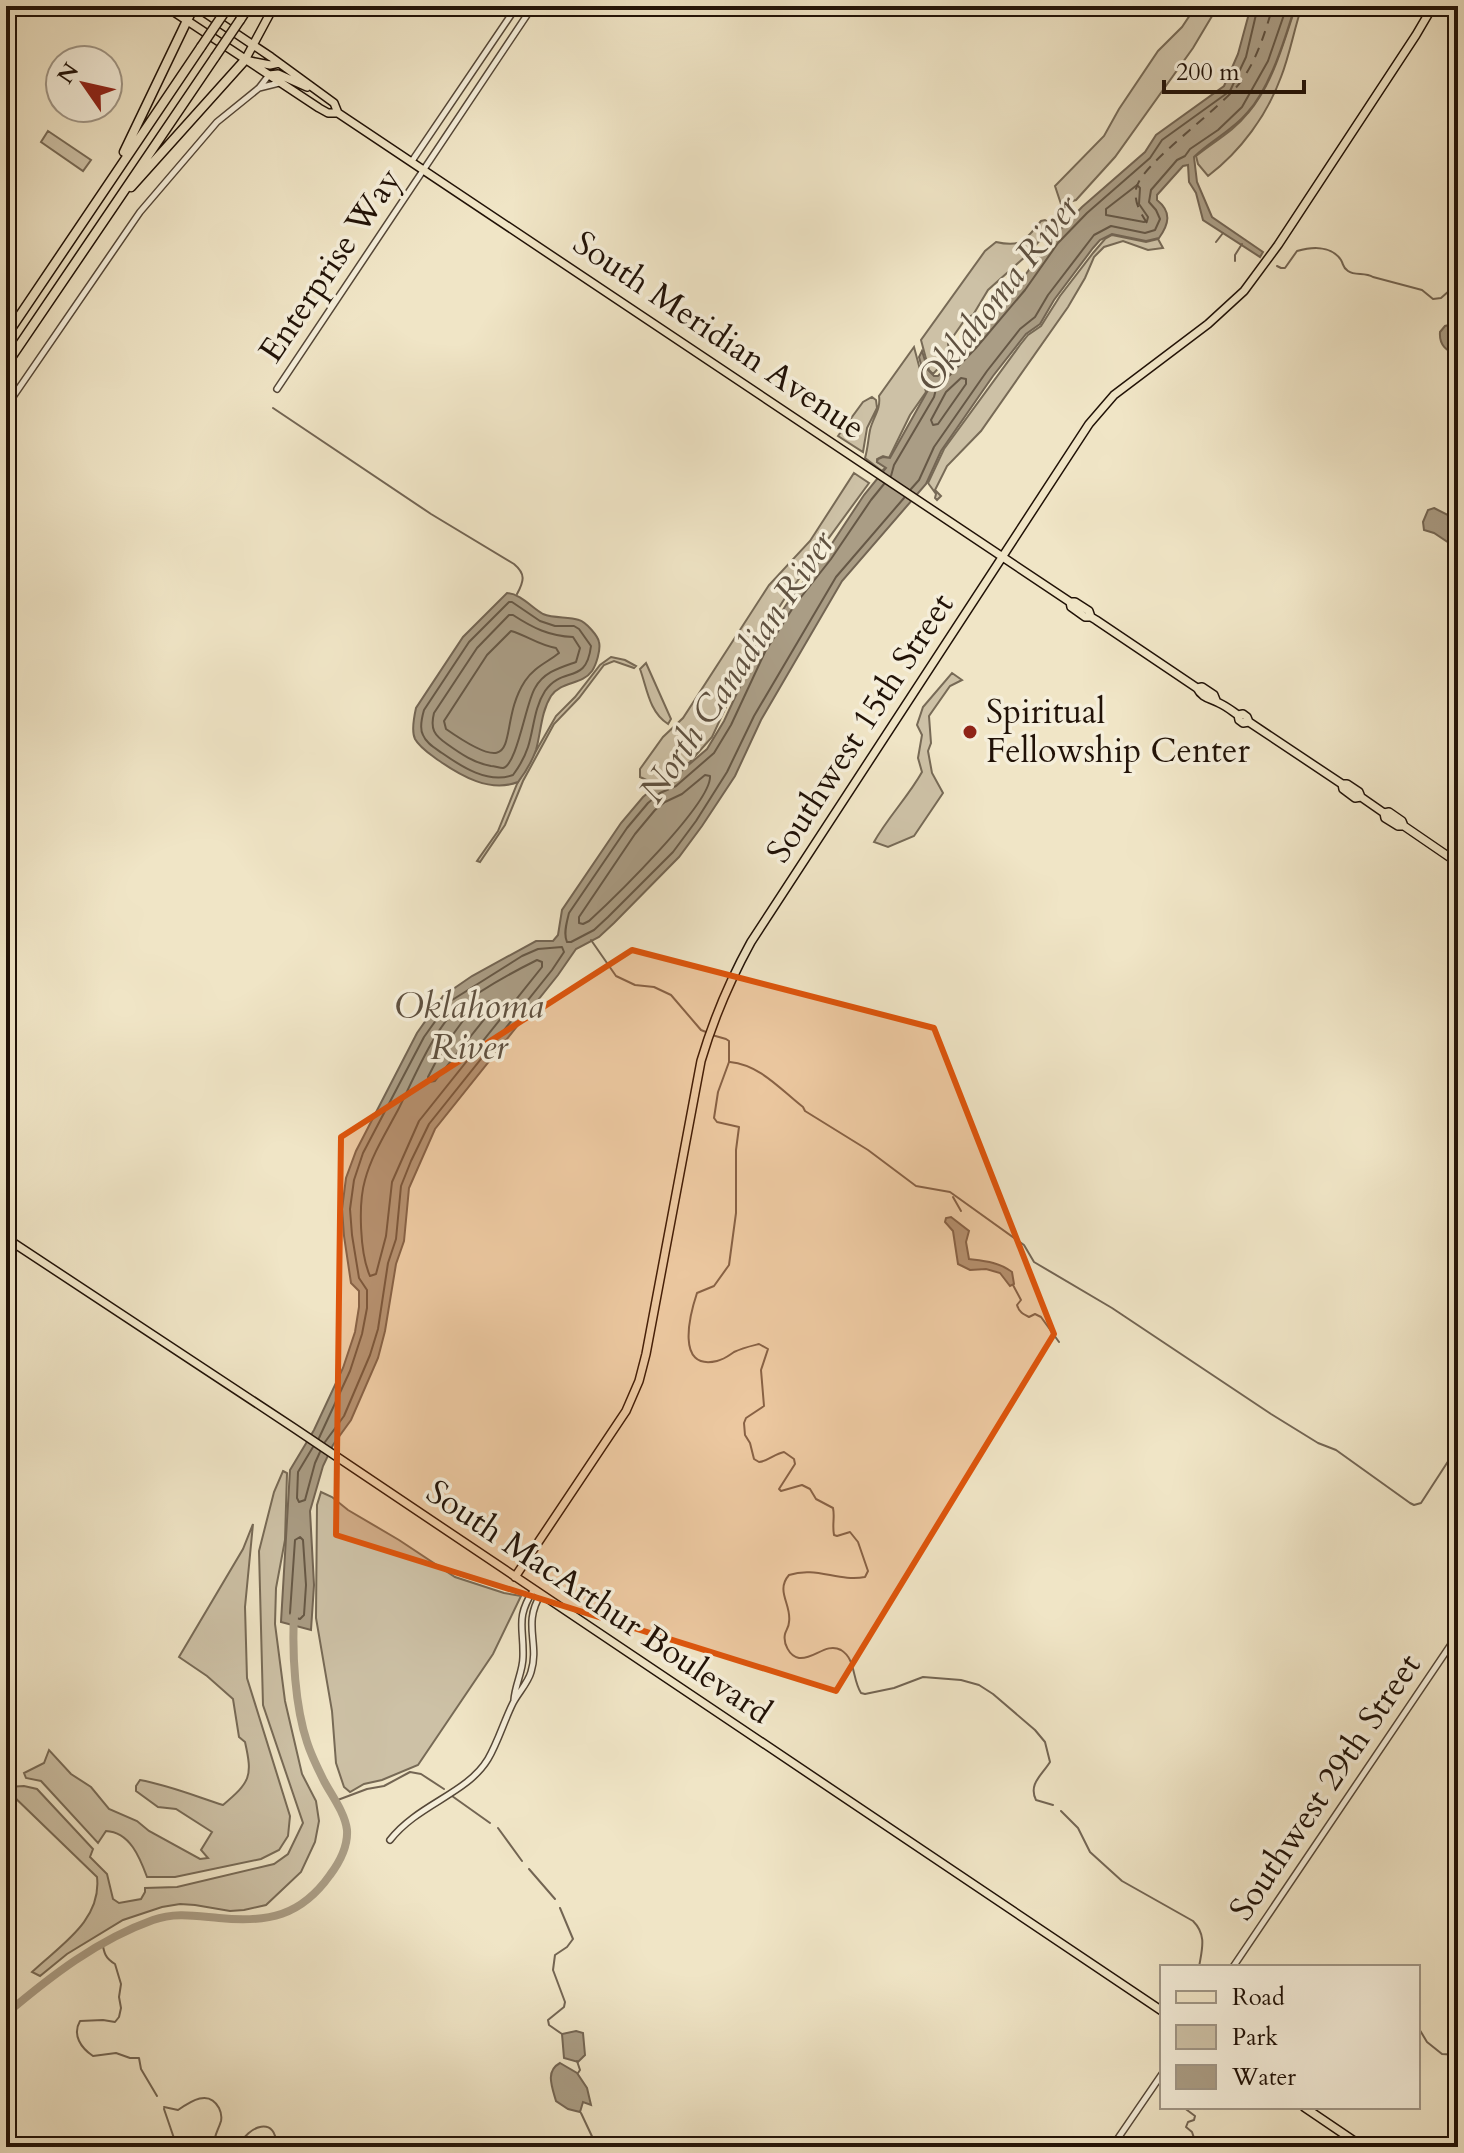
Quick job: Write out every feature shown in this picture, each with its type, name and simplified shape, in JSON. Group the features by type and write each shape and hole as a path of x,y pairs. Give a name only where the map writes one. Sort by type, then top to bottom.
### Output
{"highway":[{"path":"103,192 141,120 194,6"},
{"path":"6,365 249,6"},
{"path":"6,336 227,8"},
{"path":"112,208 246,61"}],"main road":[{"name":"South Meridian Avenue","path":"165,6 280,83 328,113 338,113 412,161 1070,602 1071,607 1085,617 1091,617 1197,688 1198,693 1211,701 1216,700 1238,715 1243,723 1249,722 1342,784 1343,789 1355,798 1361,797 1384,813 1385,818 1404,826 1458,863"},
{"name":"South Meridian Avenue","path":"194,6 334,103 338,113"},
{"path":"260,33 264,47 275,60 270,65 246,61 253,46 274,6"},
{"name":"Southwest 15th Street","path":"515,1577 626,1411 639,1381 701,1061 727,986 751,942 1077,441 1102,408 1133,380 1224,311 1262,269 1433,6"},
{"path":"269,75 281,75 314,89"},
{"name":"South MacArthur Boulevard","path":"6,1238 1160,2010"},
{"path":"1307,2109 1363,2147"}],"street":[{"path":"412,161 517,6"},
{"name":"Enterprise Way","path":"277,389 533,6"},
{"path":"6,407 140,212 217,122 259,88 269,75"},
{"path":"259,88 280,83"},
{"path":"432,131 444,139"},
{"path":"390,1840 418,1812 467,1782 490,1757 514,1701 532,1671 532,1613 537,1592"},
{"path":"514,1701 523,1657 522,1610 537,1592"},
{"path":"521,1634 531,1634"},
{"name":"Southwest 29th Street","path":"1234,1965 1458,1634"},
{"path":"1112,2147 1160,2077"}],"highlighted area":[{"path":"632,950 934,1028 1054,1334 836,1691 336,1535 341,1137"}],"green space":[{"path":"1196,6 1218,6 1193,48 1115,157 1076,200 1061,204 1055,186 1104,136 1158,51 1182,27"},
{"path":"1296,6 1302,6 1284,68 1268,105 1242,144 1208,176 1198,164 1196,156 1236,125 1257,101 1277,62"},
{"path":"48,131 91,160 83,171 41,142"},
{"path":"1045,220 1048,222 1043,237 988,290 973,315 966,318 948,344 950,356 933,374 929,370 921,340 985,251 996,242 1012,244 1022,241"},
{"path":"1112,235 1146,242 1158,239 1163,248 1148,250 1123,241 1104,247 1094,257 1068,307 981,431 947,466 935,490 941,496 937,500 928,483 944,449 1020,345 1041,326 1093,253"},
{"path":"914,347 926,392 910,415 889,458 883,456 877,459 886,467 882,471 865,458 870,430 879,396"},
{"path":"872,397 876,400 877,408 867,428 863,452 838,436 863,402"},
{"path":"854,473 869,483 785,598 755,645 712,737 690,762 655,784 640,777 640,769 663,737 683,718 769,585 810,541"},
{"path":"611,657 636,666 614,661 604,665 554,724 523,781 505,825 480,862 477,861 498,831 517,784 556,716 600,665"},
{"path":"646,663 671,719 668,724 657,713 650,699 640,669"},
{"path":"952,673 962,680 950,686 929,716 931,743 928,751 932,773 943,793 914,836 888,847 874,842 922,772 918,758 922,735 917,725 923,707"},
{"path":"283,1471 287,1473 285,1540 276,1588 275,1624 285,1701 302,1774 316,1801 319,1821 315,1842 301,1872 266,1905 230,1911 180,1904 123,1920 67,1954 40,1976 32,1972 86,1920 97,1893 97,1877 7,1787 37,1789 93,1849 90,1857 107,1874 113,1899 119,1903 141,1899 145,1888 177,1887 274,1864 288,1854 303,1823 263,1705 259,1551 274,1492"},
{"path":"321,1492 455,1577 521,1596 493,1654 418,1765 350,1792 344,1787 336,1763 332,1711 316,1618 317,1505"},
{"path":"253,1524 245,1607 247,1678 290,1816 288,1836 279,1850 261,1859 175,1877 147,1877 128,1841 114,1832 106,1831 98,1843 41,1781 26,1778 24,1773 44,1763 49,1750 71,1774 91,1787 109,1809 137,1821 200,1859 208,1858 201,1850 212,1832 176,1809 158,1807 136,1791 136,1786 140,1780 150,1782 223,1805 247,1778 249,1763 245,1742 239,1737 233,1699 179,1657 243,1549"}],"water":[{"name":"Oklahoma River","path":"1251,6 1295,6 1276,62 1255,103 1235,125 1194,157 1197,182 1212,217 1263,252 1260,257 1203,220 1196,193 1189,182 1188,165 1183,166 1157,195 1167,214 1165,228 1159,238 1146,241 1112,234 1100,240 1054,300 1040,324 1026,334 993,376 941,451 926,484 842,581 761,720 735,776 679,857 599,937 576,949 435,1129 409,1188 404,1241 396,1264 378,1358 351,1420 323,1466 310,1511 314,1585 311,1630 281,1622 290,1470 314,1430 343,1368 355,1332 359,1307 359,1291 351,1283 344,1236 342,1209 346,1178 356,1151 417,1033 443,996 472,976 536,941 553,941 558,935 562,910 621,823 643,797 656,786 671,780 707,749 724,721 758,648 886,468 877,462 878,459 890,458 928,390 919,357 922,351 928,370 938,376 1018,285 1052,238 1082,207 1145,152 1156,135 1224,86 1238,54"},
{"path":"1458,325 1458,355 1444,347 1440,337 1445,326"},
{"path":"1434,508 1458,520 1458,549 1424,530 1423,522 1428,510"},
{"path":"507,593 521,598 543,614 582,621 596,636 599,649 595,665 588,675 560,688 551,696 543,715 536,750 518,782 497,785 466,777 438,760 417,742 413,728 416,708 463,637"},
{"path":"951,1217 969,1231 966,1242 969,1259 992,1262 1007,1269 1012,1272 1014,1284 1010,1286 1000,1273 986,1269 970,1270 958,1264 953,1231 945,1222 946,1218"},
{"path":"583,2033 585,2055 578,2062 564,2058 562,2034"},
{"path":"560,2063 577,2073 587,2088 591,2105 583,2102 580,2112 556,2101 551,2075"}],"waterway":[{"path":"6,30 22,6"},
{"path":"1216,242 1223,233"},
{"path":"1235,261 1242,244"},
{"path":"1277,266 1285,268 1297,251 1320,248 1337,255 1351,272 1422,290 1433,299 1441,298 1458,283"},
{"path":"273,408 431,514 514,564 523,578 517,594"},
{"path":"591,940 616,976 671,995 706,1032"},
{"path":"712,1035 729,1041 729,1062 718,1092 714,1118 717,1122 739,1127 736,1213 729,1265 714,1286 697,1293 689,1326 690,1349 695,1358 704,1362 720,1360 759,1344 768,1349 761,1370 764,1406 746,1418 744,1423 754,1459 759,1462 784,1452 794,1459 795,1464 779,1489 802,1485 810,1489 816,1499 833,1508 834,1535 850,1532 858,1542 868,1571 865,1577 855,1578 808,1572 789,1575 784,1587 789,1616 785,1634 788,1649 799,1658 830,1648 841,1650 852,1664 858,1688 865,1694 923,1677 961,1680 979,1685 1035,1730 1045,1742 1050,1762 1037,1780 1034,1794 1036,1800 1053,1805"},
{"path":"730,1062 760,1073 805,1111 868,1150 916,1186 950,1192 1024,1245 1034,1262 1112,1308 1271,1414 1318,1443 1336,1450 1410,1503 1421,1503 1458,1446"},
{"path":"953,1197 961,1211"},
{"path":"1013,1285 1021,1300 1017,1305 1020,1311 1029,1317 1035,1314 1041,1317 1059,1342"},
{"name":"North Canadian River","path":"6,2014 75,1960 132,1928 169,1916 253,1919 282,1914 307,1900 330,1875 342,1854 347,1830 303,1728 295,1679 294,1616"},
{"path":"335,1801 384,1786 410,1772 421,1774 444,1789"},
{"path":"452,1796 490,1823"},
{"path":"1061,1811 1078,1828 1090,1852 1122,1881 1193,1921 1202,1937 1199,1965"},
{"path":"498,1828 522,1861"},
{"path":"529,1869 555,1899"},
{"path":"560,1908 573,1939 555,1955 553,1970 565,2002 564,2007 548,2020 549,2025 562,2034"},
{"path":"102,1941 106,1955 115,1964 121,1984 119,2017 115,2022 80,2021 77,2031 79,2041 93,2056 116,2053 139,2058 141,2069 157,2096"},
{"path":"1420,2030 1427,2042 1442,2054 1458,2055"},
{"path":"577,2061 578,2073"},
{"path":"164,2107 178,2110 200,2098 215,2102 221,2121 214,2147"},
{"path":"164,2109 177,2147"},
{"path":"1185,2147 1194,2138 1186,2127 1195,2116 1186,2109"},
{"path":"581,2113 597,2147"},
{"path":"239,2147 248,2133 261,2127 272,2130 276,2147"}],"ferry route":[{"path":"1147,223 1136,198 1141,178 1242,80 1257,53 1273,6"}],"place":[{"name":"Spiritual Fellowship Center","path":"970,732"}]}
